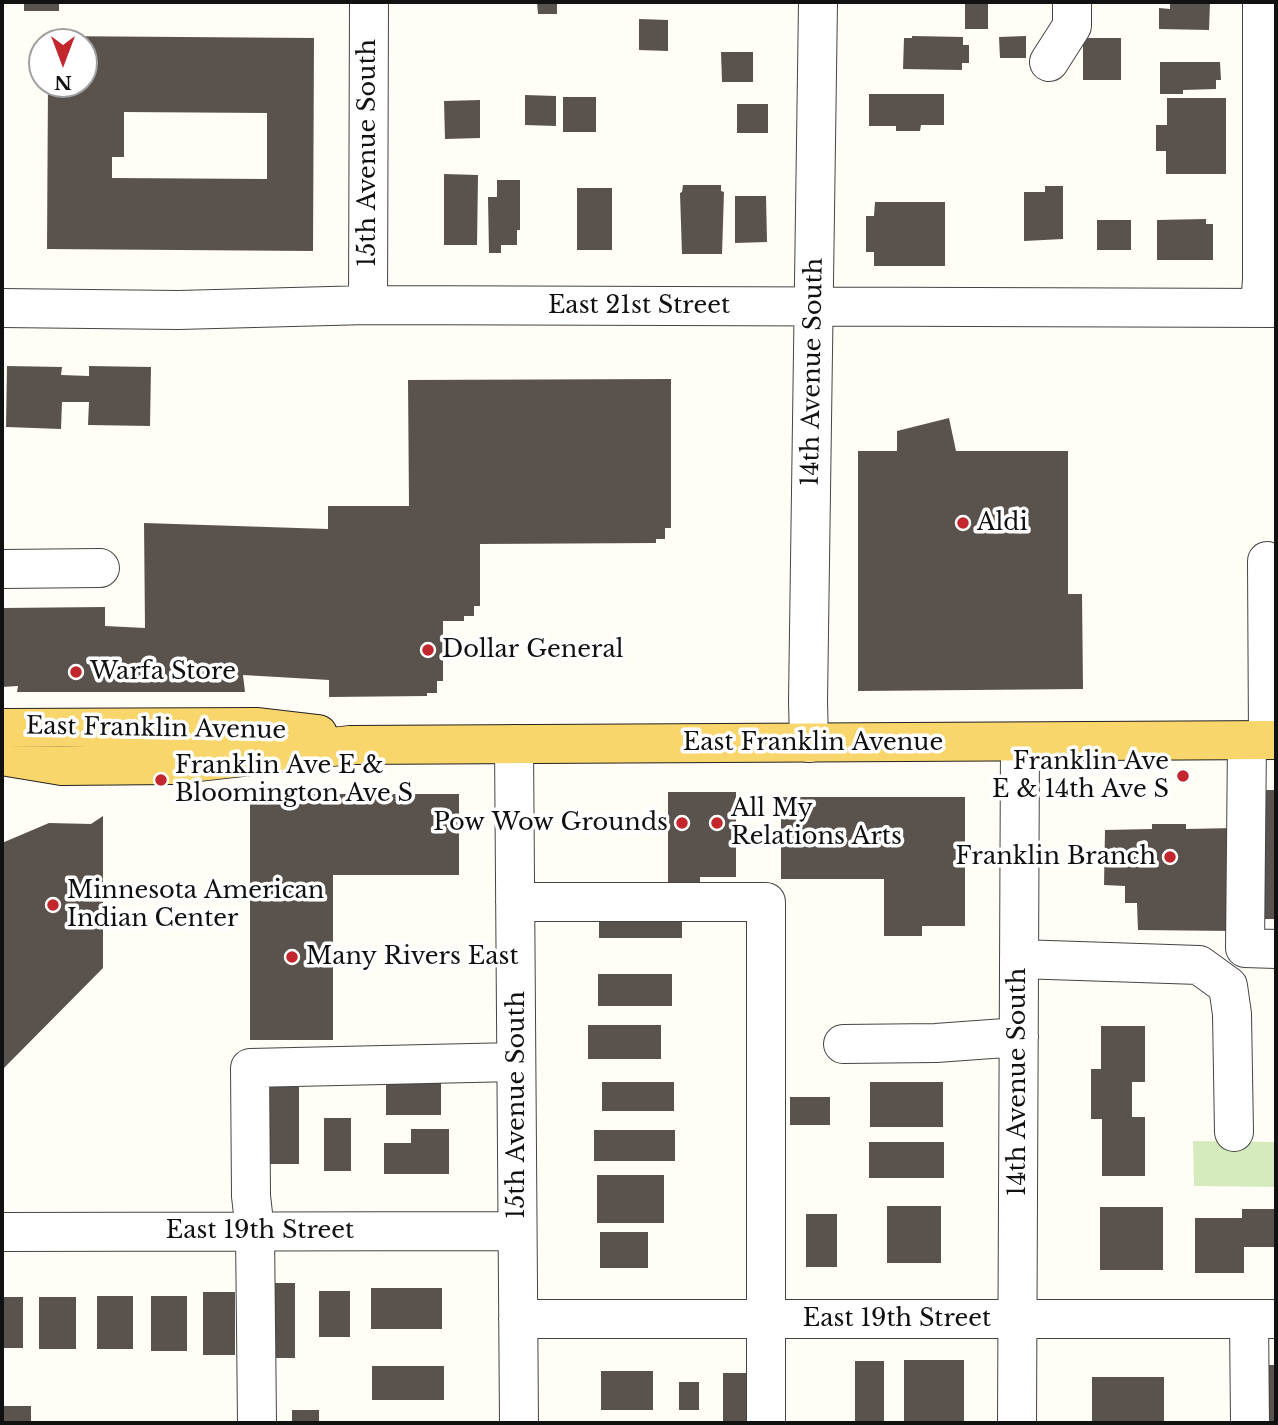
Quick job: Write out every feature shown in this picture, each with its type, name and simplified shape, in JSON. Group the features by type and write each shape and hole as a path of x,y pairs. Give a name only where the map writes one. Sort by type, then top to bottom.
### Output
{"main road":[{"name":"East Franklin Avenue","path":"2,728 258,727 320,734 350,745"},
{"name":"East Franklin Avenue","path":"2,756 62,766 172,765 350,745 1264,740"}],"street":[{"name":"15th Avenue South","path":"368,305 369,2"},
{"name":"14th Avenue South","path":"809,743 817,2"},
{"path":"1049,62 1072,26 1072,2"},
{"path":"1262,2 1262,279 1268,308"},
{"name":"East 21st Street","path":"2,308 178,310 368,305 1268,308"},
{"path":"1266,561 1264,740 1245,948 1276,948"},
{"path":"2,569 100,568"},
{"name":"14th Avenue South","path":"1017,1423 1020,742"},
{"name":"15th Avenue South","path":"514,744 519,1423"},
{"path":"515,902 766,902 766,1423"},
{"path":"1019,959 1199,965 1228,986 1232,1014 1234,1132"},
{"path":"843,1044 936,1043 1018,1037"},
{"path":"257,1423 256,1231 251,1196 250,1068 516,1062"},
{"name":"East 19th Street","path":"2,1232 517,1231"},
{"name":"East 19th Street","path":"518,1319 1263,1319"},
{"path":"1250,1423 1263,1319"}],"green space":[{"path":"1193,1141 1276,1142 1276,1187 1194,1186"}],"building":[{"path":"24,2 59,2 59,11 24,11"},
{"path":"537,2 557,2 557,14 538,14"},
{"path":"965,2 988,2 988,29 965,29"},
{"path":"1170,2 1210,2 1209,30 1159,29 1159,8 1170,9"},
{"path":"639,19 668,20 668,51 639,50"},
{"path":"98,36 314,38 313,251 47,249 48,98 98,98","holes":["124,112 267,113 267,179 112,178 112,157 124,157"]},
{"path":"1026,36 1026,58 1000,58 999,37"},
{"path":"963,37 963,45 969,45 969,63 962,63 962,70 903,69 904,38"},
{"path":"1083,38 1121,38 1121,80 1083,80"},
{"path":"721,52 753,52 753,82 722,82"},
{"path":"1160,62 1220,62 1221,80 1216,80 1216,89 1160,94"},
{"path":"869,94 944,94 944,125 921,125 920,131 896,131 896,126 869,126"},
{"path":"525,95 556,96 556,126 525,125"},
{"path":"563,97 596,97 596,132 563,132"},
{"path":"1167,98 1226,98 1226,174 1166,174 1166,151 1156,151 1156,125 1167,125"},
{"path":"480,100 480,138 445,139 444,101"},
{"path":"737,104 768,104 768,133 737,133"},
{"path":"444,174 478,175 477,245 444,245"},
{"path":"497,180 520,180 520,230 517,230 517,245 501,245 501,253 489,253 488,197 497,197"},
{"path":"683,185 721,185 721,191 724,192 722,254 682,254 680,193"},
{"path":"1045,186 1063,186 1063,239 1024,241 1024,192 1045,192"},
{"path":"577,188 612,188 612,250 577,250"},
{"path":"735,196 766,196 767,242 735,243"},
{"path":"875,202 945,202 945,266 874,266 874,252 866,252 866,216 874,216"},
{"path":"1206,219 1206,224 1213,224 1213,260 1157,260 1157,220"},
{"path":"1097,220 1131,220 1131,250 1097,250"},
{"path":"7,366 62,367 61,375 89,376 89,366 151,367 150,426 88,425 89,402 62,402 61,429 6,427"},
{"path":"671,379 671,528 665,528 665,539 656,539 656,543 480,544 480,606 474,606 474,616 464,616 464,621 443,621 443,681 437,681 437,693 427,693 427,696 329,697 329,680 243,675 245,692 17,692 18,686 2,687 2,608 105,607 105,626 145,628 144,523 328,529 328,506 409,506 408,380"},
{"name":"Aldi","path":"949,418 956,451 1068,451 1068,594 1082,594 1083,689 858,691 858,451 897,451 897,431"},
{"path":"1261,790 1276,790 1276,919 1261,919"},
{"path":"668,792 736,792 736,877 700,877 700,894 668,894"},
{"name":"Many Rivers East","path":"250,794 459,794 459,875 333,875 333,1040 250,1040"},
{"path":"781,797 965,797 965,926 922,926 922,936 884,936 884,879 781,879"},
{"name":"Minnesota American Indian Center","path":"103,816 103,968 2,1070 2,843 49,823 91,824"},
{"name":"Franklin Branch","path":"1152,824 1186,824 1186,829 1235,828 1234,931 1138,930 1137,903 1125,903 1125,886 1104,885 1105,830 1152,829"},
{"path":"599,908 682,908 682,938 599,938"},
{"path":"598,974 672,974 672,1006 598,1006"},
{"path":"588,1025 661,1025 661,1059 588,1059"},
{"path":"1101,1026 1145,1026 1145,1082 1132,1082 1132,1117 1145,1117 1145,1176 1102,1176 1102,1119 1091,1119 1091,1069 1101,1069"},
{"path":"386,1074 441,1074 441,1115 386,1115"},
{"path":"602,1082 674,1082 674,1111 602,1111"},
{"path":"870,1082 943,1082 943,1127 870,1127"},
{"path":"264,1087 299,1087 299,1164 264,1164"},
{"path":"790,1097 830,1097 830,1125 790,1125"},
{"path":"324,1118 351,1118 351,1171 324,1171"},
{"path":"411,1129 449,1129 449,1174 384,1174 384,1143 411,1143"},
{"path":"594,1130 675,1130 675,1161 594,1161"},
{"path":"869,1142 944,1142 944,1178 869,1178"},
{"path":"597,1175 664,1175 664,1223 597,1223"},
{"path":"887,1206 941,1206 941,1263 887,1263"},
{"path":"1100,1207 1163,1207 1163,1270 1100,1270"},
{"path":"1242,1209 1276,1209 1276,1247 1244,1247 1244,1273 1195,1273 1195,1218 1242,1218"},
{"path":"806,1214 837,1214 837,1267 806,1267"},
{"path":"600,1232 648,1232 648,1268 600,1268"},
{"path":"266,1283 295,1283 295,1358 266,1358"},
{"path":"371,1288 442,1288 442,1329 371,1329"},
{"path":"319,1291 350,1291 350,1337 319,1337"},
{"path":"203,1292 235,1292 235,1355 203,1355"},
{"path":"97,1296 133,1296 133,1349 97,1349"},
{"path":"151,1296 187,1296 187,1351 151,1351"},
{"path":"2,1297 23,1297 23,1348 2,1348"},
{"path":"39,1297 76,1297 76,1349 39,1349"},
{"path":"904,1360 964,1360 964,1423 904,1423"},
{"path":"855,1361 884,1361 884,1421 855,1421"},
{"path":"1254,1365 1276,1365 1276,1423 1254,1423"},
{"path":"372,1366 444,1366 444,1400 372,1400"},
{"path":"601,1371 653,1371 653,1410 601,1410"},
{"path":"723,1373 754,1373 754,1423 723,1423"},
{"path":"1092,1377 1164,1377 1164,1423 1092,1423"},
{"path":"679,1382 699,1382 699,1410 679,1410"},
{"path":"2,1406 31,1406 31,1423 2,1423"},
{"path":"292,1410 319,1410 319,1423 292,1423"}],"place":[{"name":"Aldi","path":"963,523"},
{"name":"Dollar General","path":"428,650"},
{"name":"Warfa Store","path":"76,672"},
{"name":"Franklin Ave E & 14th Ave S","path":"1183,776"},
{"name":"Franklin Ave E & Bloomington Ave S","path":"161,780"},
{"name":"Pow Wow Grounds","path":"682,823"},
{"name":"All My Relations Arts","path":"717,823"},
{"name":"Franklin Branch","path":"1170,857"},
{"name":"Minnesota American Indian Center","path":"53,905"},
{"name":"Many Rivers East","path":"292,957"}]}
